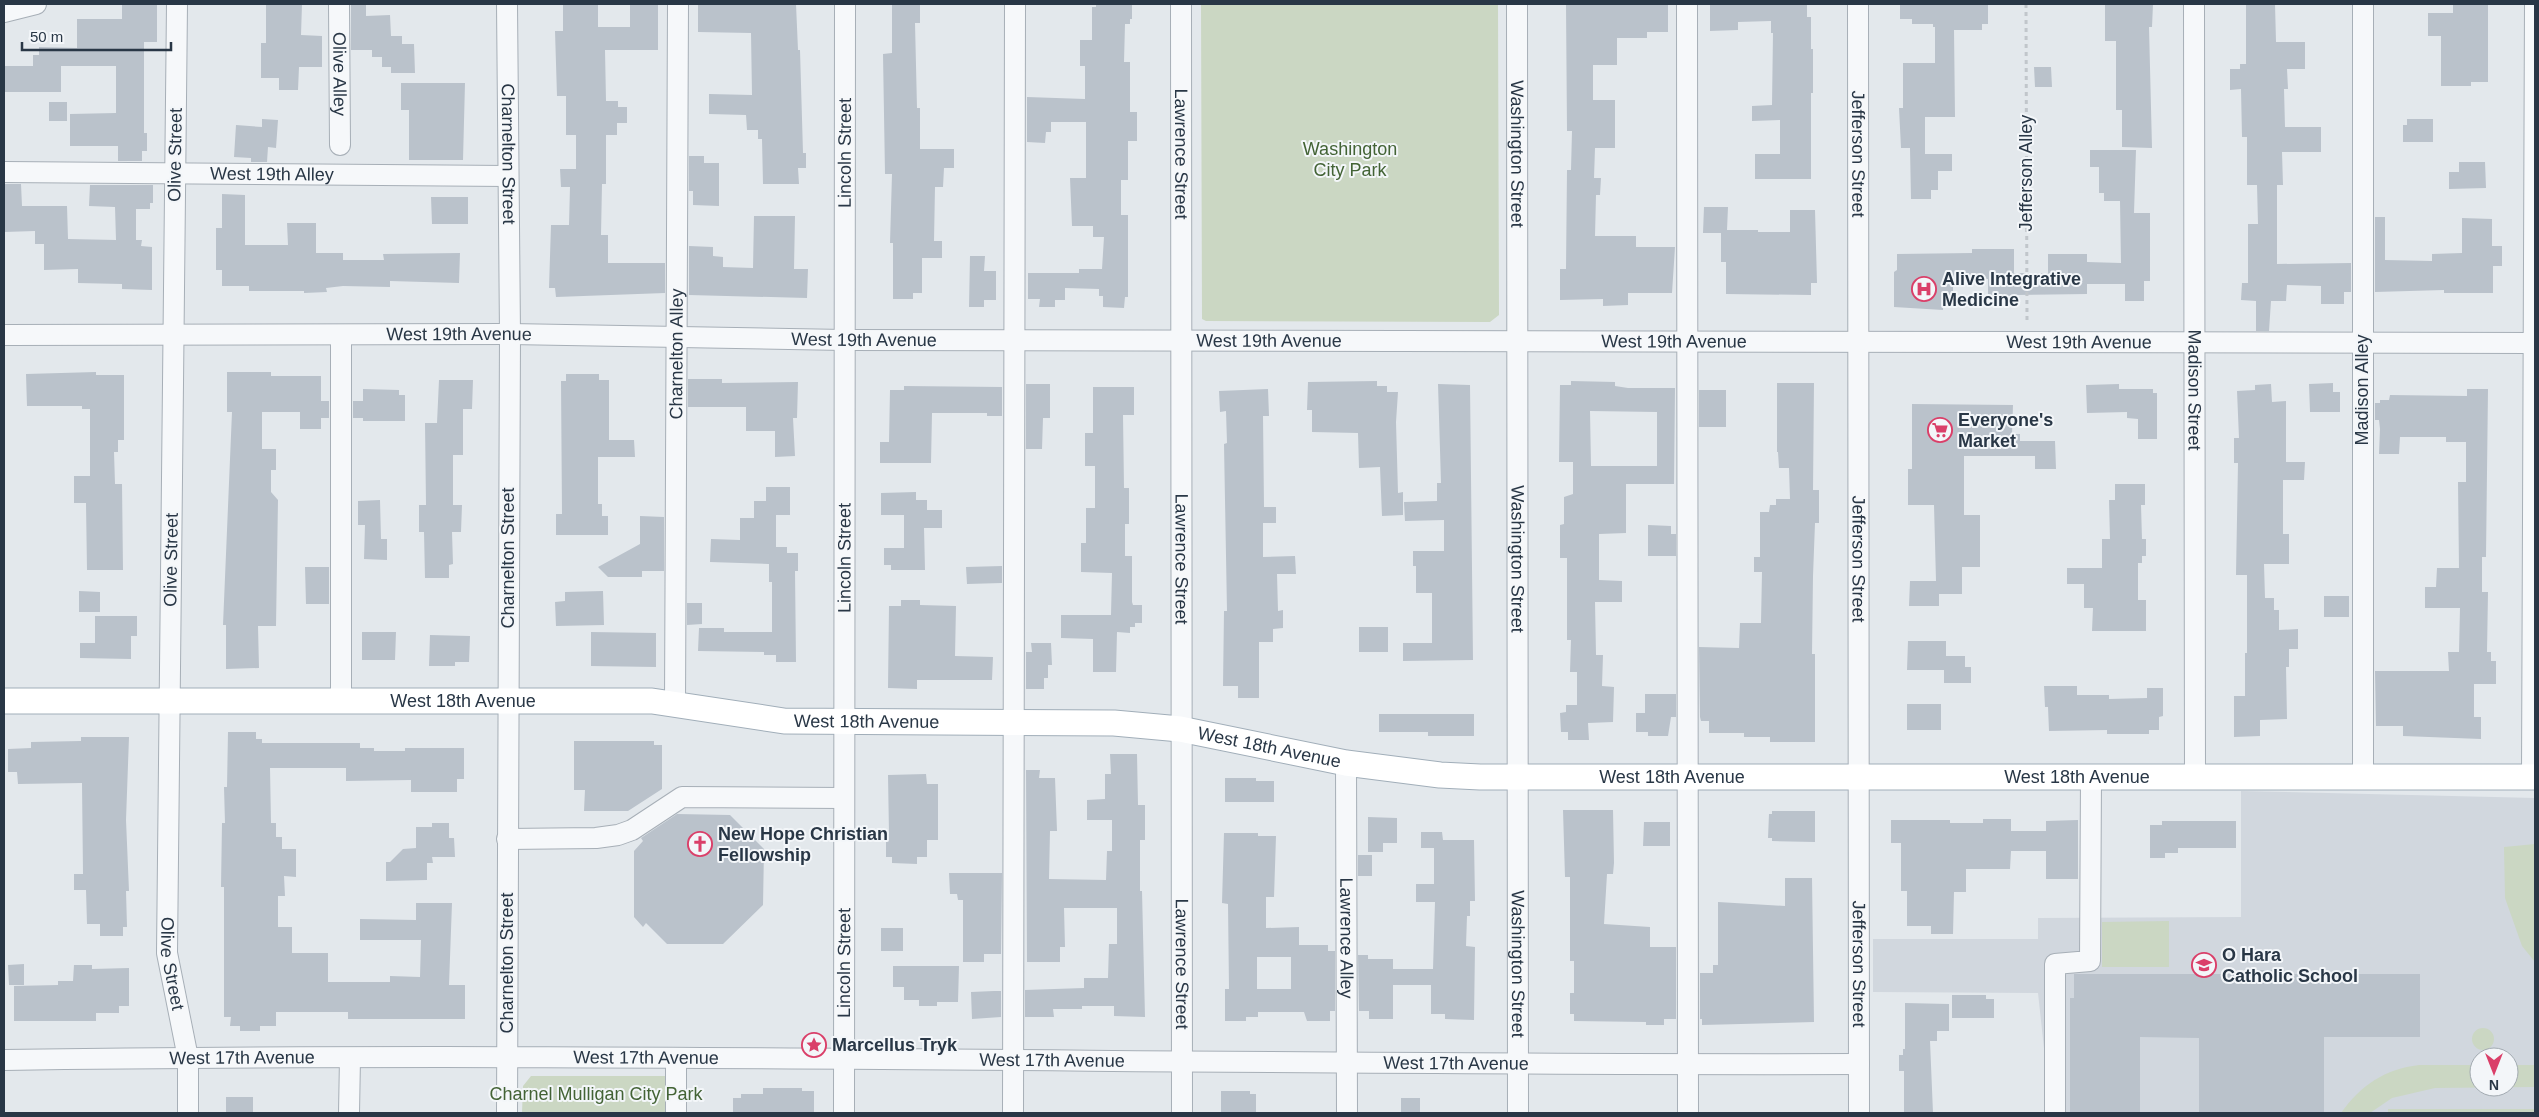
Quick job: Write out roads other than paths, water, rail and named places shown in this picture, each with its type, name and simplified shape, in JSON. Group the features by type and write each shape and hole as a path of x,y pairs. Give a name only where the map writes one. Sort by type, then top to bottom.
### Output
{"main road":[{"name":"West 18th Avenue","path":"4,701 652,701 755,718 844,722 1114,723 1180,729 1346,763 1440,775 1858,778 2534,778"}],"street":[{"path":"4,12 36,4"},
{"name":"Olive Street","path":"177,4 167,953 188,1058 188,1113"},
{"name":"Olive Alley","path":"340,4 340,145"},
{"name":"Charnelton Street","path":"507,4 510,334 507,702 507,1113"},
{"name":"Charnelton Alley","path":"675,704 675,337 678,4"},
{"name":"Lincoln Street","path":"844,1113 845,4"},
{"path":"1013,1113 1014,4"},
{"name":"Lawrence Street","path":"1181,4 1180,729 1182,1113"},
{"name":"Washington Street","path":"1517,4 1518,1113"},
{"path":"1687,4 1688,1113"},
{"name":"Jefferson Street","path":"1858,4 1859,1113"},
{"name":"Madison Street","path":"2194,4 2195,778"},
{"name":"Madison Alley","path":"2363,4 2363,777"},
{"path":"2534,778 2535,4"},
{"name":"West 19th Alley","path":"4,172 174,175 508,176"},
{"name":"West 19th Avenue","path":"4,335 510,334 844,340 2534,343"},
{"path":"341,335 341,701"},
{"name":"Lawrence Alley","path":"1346,763 1348,1113"},
{"path":"2055,1113 2055,964 2090,961 2091,778"},
{"path":"507,839 596,838 618,835 632,830 682,797 844,798"},
{"name":"West 17th Avenue","path":"4,1060 188,1058 844,1058 1347,1064 1859,1064"},
{"path":"349,1113 350,1058"},
{"path":"676,1059 676,1113"}],"place":[{"name":"Alive Integrative Medicine","path":"1924,289"},
{"name":"Everyone's Market","path":"1940,430"},
{"name":"New Hope Christian Fellowship","path":"700,844"},
{"name":"O Hara Catholic School","path":"2204,965"},
{"name":"Marcellus Tryk","path":"814,1045"}],"park label":[{"name":"Washington City Park","path":"1350,159"},
{"name":"Charnel Mulligan City Park","path":"596,1094"}]}
